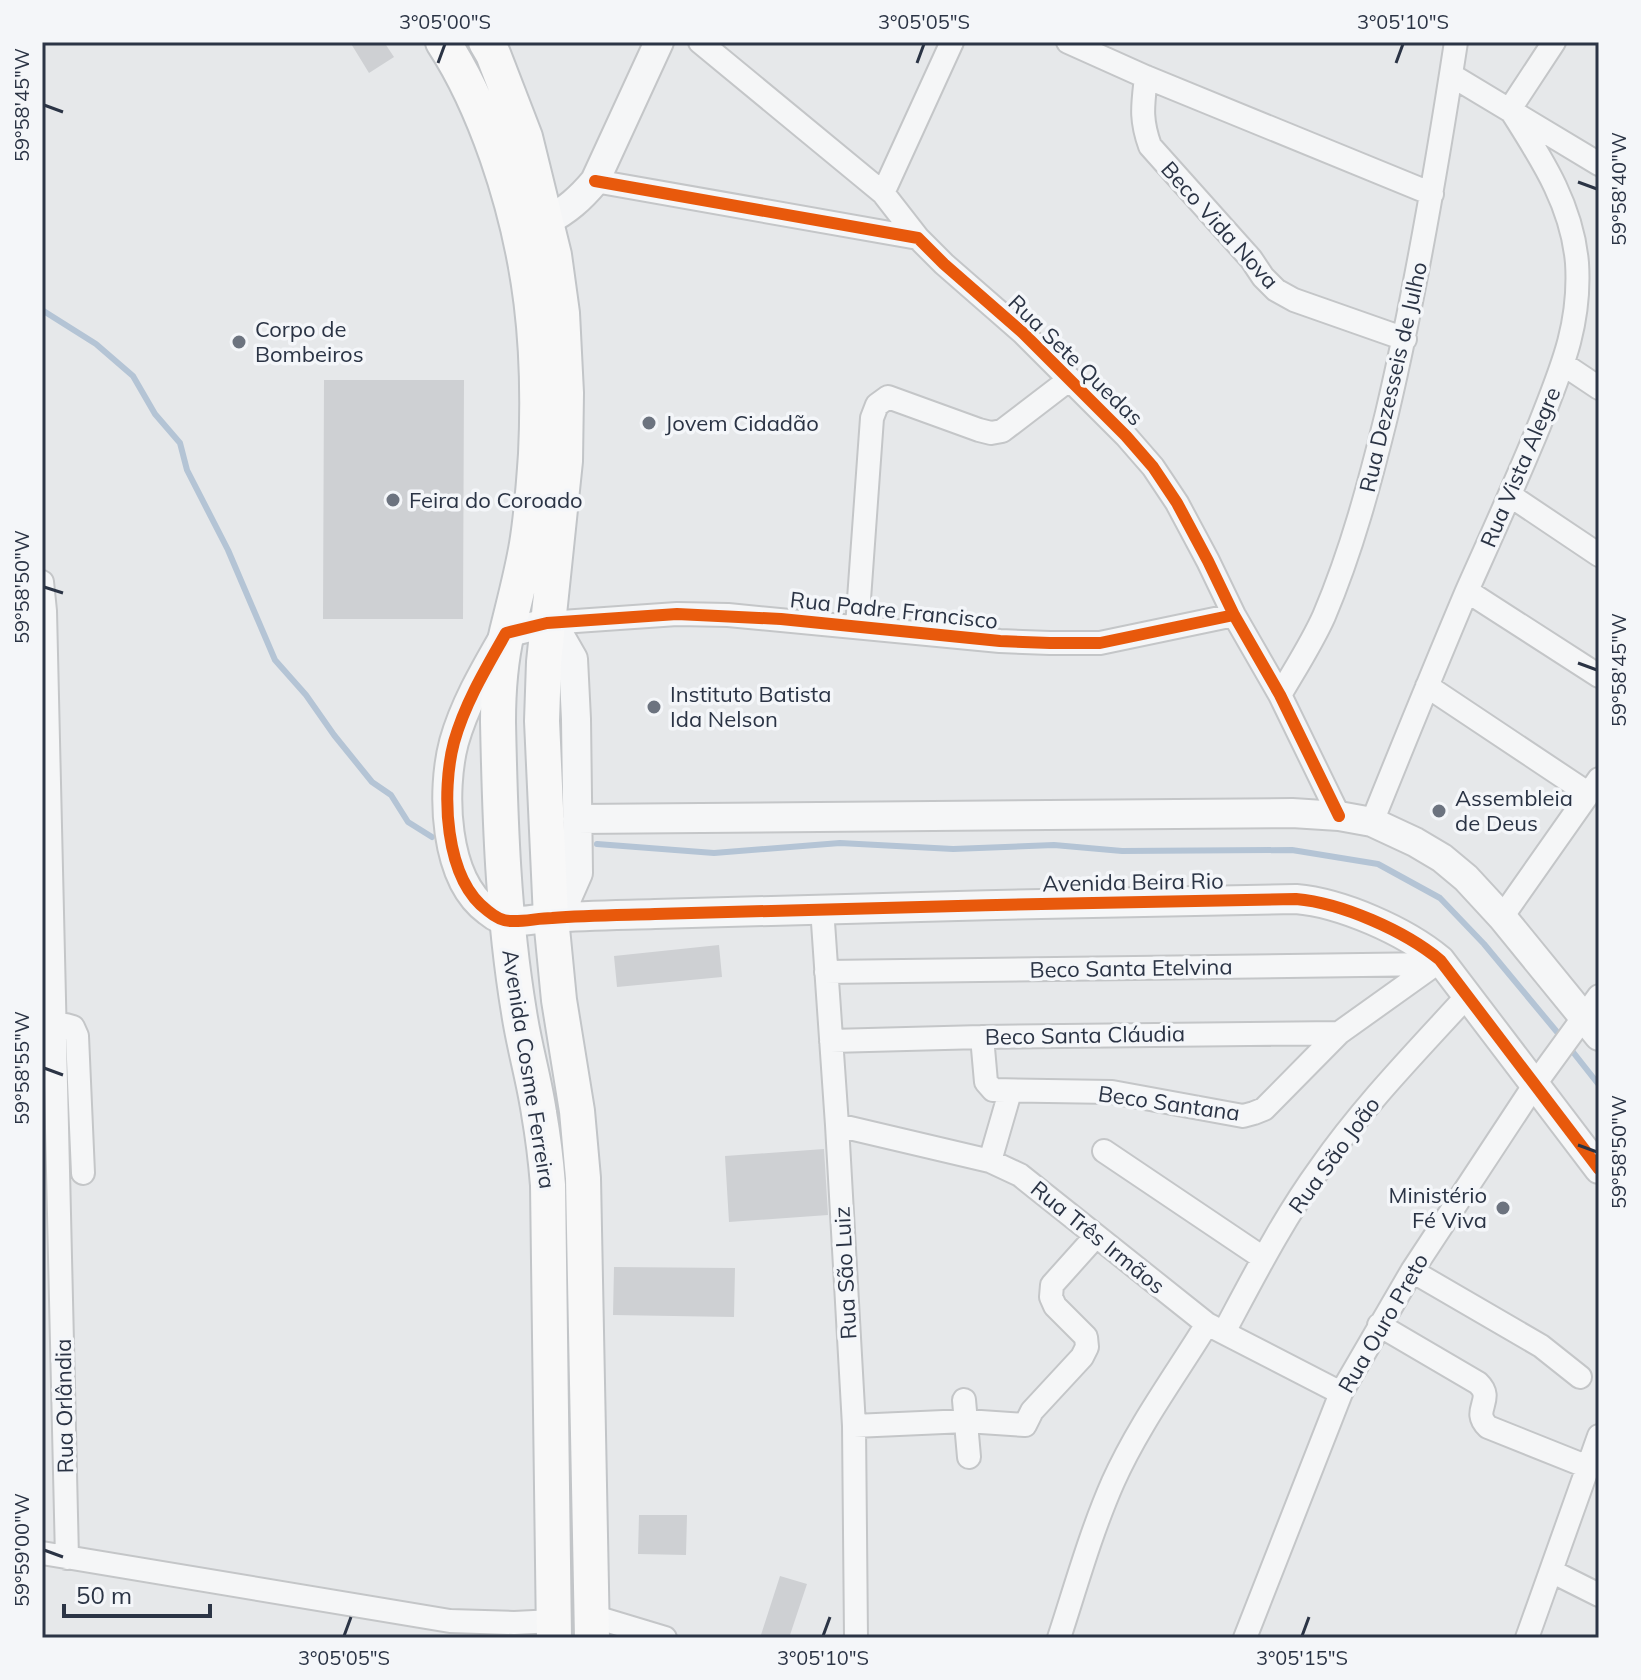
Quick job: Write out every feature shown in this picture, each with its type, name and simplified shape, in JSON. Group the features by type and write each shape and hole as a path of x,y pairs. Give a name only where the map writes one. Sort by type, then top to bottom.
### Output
{"main road":[{"name":"Avenida Cosme Ferreira","path":"443,42 485,121 510,192 529,273 537,351 537,422 528,542 506,633 499,676 498,719 507,922 548,1185 550,1632"},
{"name":"Avenida Cosme Ferreira","path":"486,42 525,137 547,221 562,313 565,461 547,623 542,721 551,918 583,1178 592,1627"}],"street":[{"path":"547,221 579,200 595,181 659,42"},
{"name":"Rua Sete Quedas","path":"700,42 883,193 918,238 1023,333 1153,467 1177,503 1234,615 1280,695 1339,816"},
{"path":"883,193 952,42"},
{"path":"1068,42 1432,194"},
{"name":"Rua Dezesseis de Julho","path":"1280,695 1322,620 1341,574 1373,472 1405,339 1456,42"},
{"path":"1510,109 1554,42"},
{"path":"1451,75 1599,164"},
{"name":"Beco Vida Nova","path":"1146,77 1142,112 1150,146 1251,259 1263,277 1276,290 1294,300 1405,339"},
{"name":"Rua Vista Alegre","path":"1372,822 1467,591 1511,496 1573,331 1577,262 1571,227 1561,195 1510,109"},
{"path":"595,181 918,238"},
{"path":"1563,364 1599,388"},
{"path":"857,627 872,418 877,405 888,397 991,433 1002,431 1070,379"},
{"path":"1511,496 1599,555"},
{"name":"Rua Orlândia","path":"42,582 67,1558"},
{"path":"1467,591 1599,676"},
{"name":"Rua Padre Francisco","path":"547,623 677,614 728,615 1000,641 1100,643 1234,615"},
{"path":"507,922 481,905 462,879 452,850 449,767 462,720 506,633 547,623 561,638 573,659 576,719 578,873 567,898 551,918"},
{"path":"1427,686 1594,787 1502,917"},
{"path":"577,819 1292,813 1372,822 1442,858 1466,878 1588,1021"},
{"name":"Avenida Beira Rio","path":"507,922 822,908 1296,899 1329,904 1391,930 1419,945 1438,962 1539,1078 1599,1169"},
{"name":"Rua São Luiz","path":"822,908 854,1426 856,1638"},
{"name":"Beco Santa Etelvina","path":"826,972 1438,962"},
{"name":"Beco Santana","path":"1010,1092 1112,1092 1243,1116 1264,1109 1339,1033 1438,962"},
{"name":"Rua São João","path":"1059,1638 1093,1534 1114,1481 1139,1433 1216,1328 1318,1169 1350,1127 1468,995"},
{"name":"Rua Ouro Preto","path":"1245,1638 1341,1393 1412,1271 1539,1078 1588,1021"},
{"path":"54,1026 73,1027 77,1036 83,1173"},
{"name":"Beco Santa Cláudia","path":"831,1041 1339,1033"},
{"path":"982,1037 986,1082 993,1090 1010,1092 990,1161"},
{"name":"Rua Três Irmãos","path":"837,1125 990,1161 1020,1175 1095,1237 1216,1328 1341,1393"},
{"path":"1104,1151 1263,1258"},
{"path":"854,1426 965,1411 1025,1425 1032,1411 1082,1357 1087,1347 1086,1337 1055,1306 1051,1297 1052,1285 1095,1237"},
{"path":"1412,1271 1541,1346 1580,1377"},
{"path":"1379,1325 1478,1383 1486,1394 1480,1416 1488,1427 1588,1467"},
{"path":"965,1411 969,1457"},
{"path":"1527,1638 1599,1436"},
{"path":"42,1553 450,1621 514,1623 550,1632"},
{"path":"1551,1571 1599,1595"},
{"path":"450,1621 484,1638"},
{"path":"592,1627 665,1638"}],"building":[{"path":"350,42 384,42 394,57 369,73"},
{"name":"Feira do Coroado","path":"324,380 464,380 463,619 323,619"},
{"path":"719,945 722,977 617,987 614,956"},
{"path":"824,1149 828,1215 729,1222 725,1156"},
{"path":"614,1267 735,1268 734,1317 613,1315"},
{"path":"639,1515 687,1515 686,1555 638,1554"},
{"path":"780,1576 807,1584 789,1638 760,1638"}],"waterway":[{"path":"42,310 96,344 133,376 155,414 180,443 187,470 228,550 275,660 306,695 372,782 391,795 408,822 432,837"},
{"path":"597,844 714,853 840,843 953,849 1054,845 1122,851 1292,850 1378,864 1440,898 1484,944 1562,1038"},
{"path":"1569,1047 1599,1085"}],"cycle path":[{"path":"595,181 918,238 1023,333 1153,467 1177,503 1234,615 1280,695 1339,816"},
{"path":"1234,615 1100,643 1000,641 781,619 677,614 547,623 506,633 470,700 454,742 447,809 454,856 473,897 493,915 510,921 815,909 1296,899 1333,906 1391,929 1440,960 1599,1169"}],"place":[{"name":"Corpo de Bombeiros","path":"239,342"},
{"name":"Jovem Cidadão","path":"649,423"},
{"name":"Feira do Coroado","path":"393,500"},
{"name":"Instituto Batista Ida Nelson","path":"654,707"},
{"name":"Assembleia de Deus","path":"1439,811"},
{"name":"Ministério Fé Viva","path":"1503,1208"}]}
